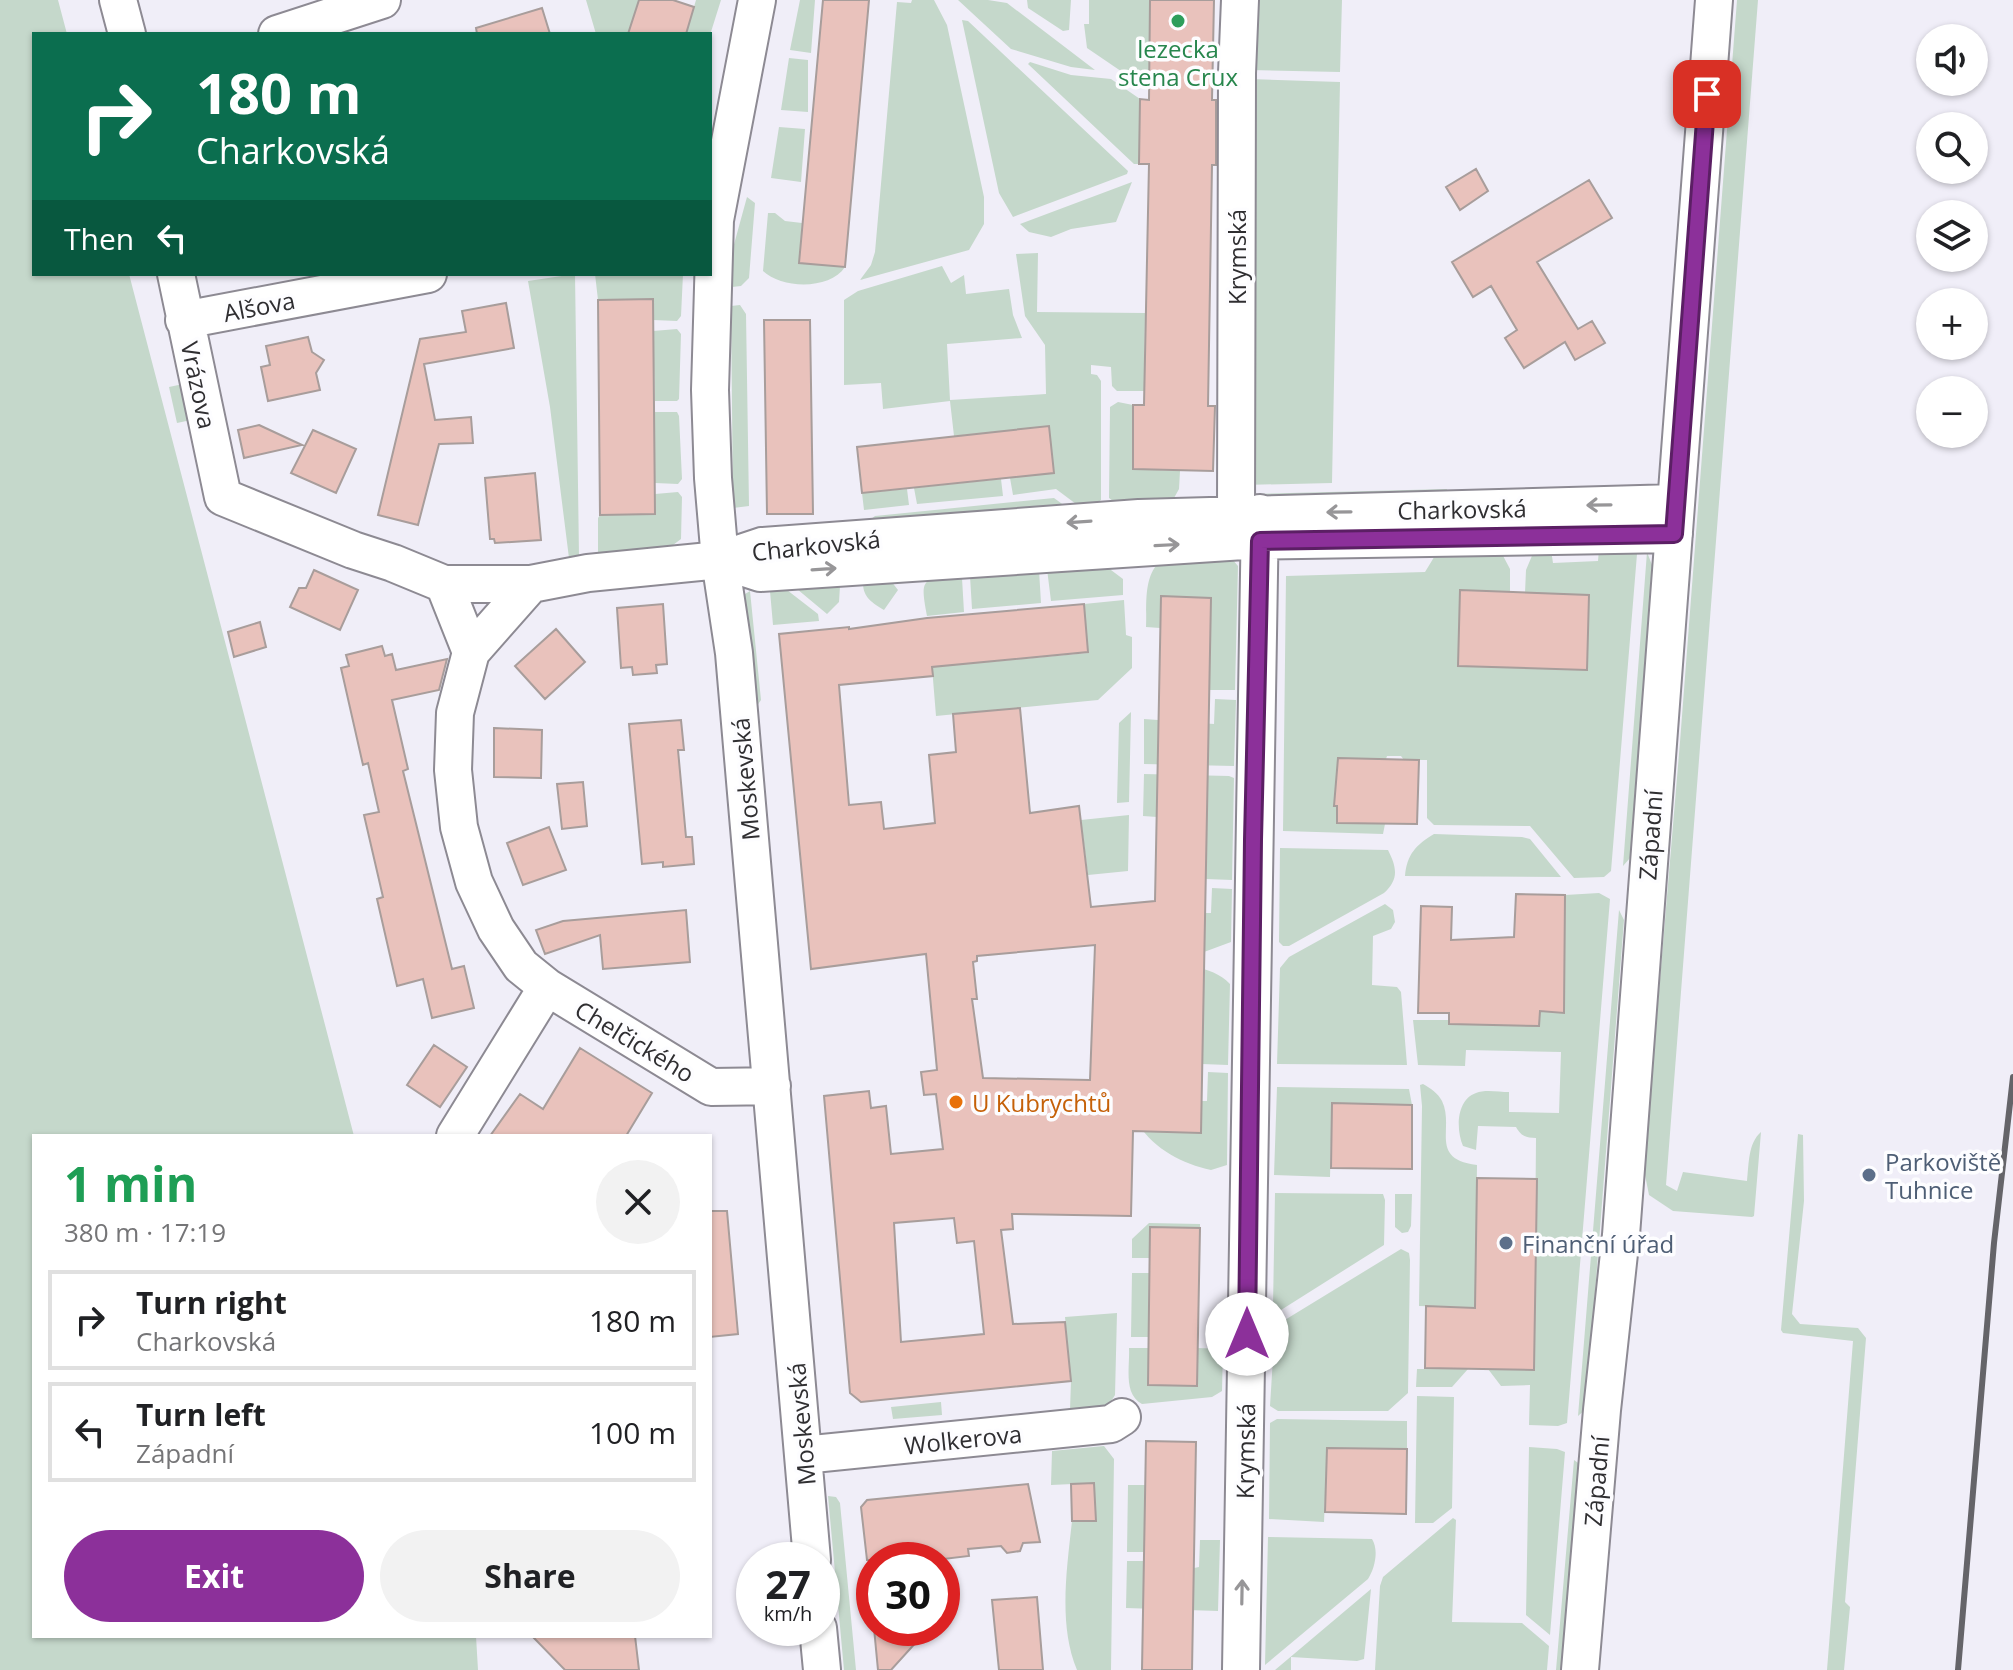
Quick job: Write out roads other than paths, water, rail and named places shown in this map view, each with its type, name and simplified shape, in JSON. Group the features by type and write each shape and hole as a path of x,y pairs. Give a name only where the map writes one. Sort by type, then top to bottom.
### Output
{"street":[{"path":"118,0 126,32"},
{"path":"283,32 382,0"},
{"name":"Moskevská","path":"757,0 713,220 710,390 720,560 734,653 810,1542"},
{"name":"Krymská","path":"1240,0 1237,73 1252,523 1241,1670"},
{"name":"Západní","path":"1580,1670 1602,1410 1621,1235 1714,0"},
{"name":"Vrázova","path":"176,276 223,497 444,584"},
{"name":"Alšova","path":"184,320 417,276"},
{"name":"Charkovská","path":"720,560 762,546 1139,518 1252,523 1675,519"},
{"path":"471,652 444,584 531,584 588,573 720,560"},
{"name":"Chelčického","path":"531,584 471,652 455,713 453,770 459,827 474,882 496,929 521,966 547,987 711,1087 772,1086"},
{"name":"Chelčického","path":"456,1134 547,987"},
{"name":"Wolkerova","path":"803,1455 1111,1424 1122,1417"},
{"path":"820,1646 822,1670"}],"railway":[{"path":"1958,1670 1994,1243 2013,1077"}],"place":[{"name":"lezecka stena Crux","path":"1178,21"},
{"name":"U Kubrychtů","path":"956,1102"},
{"name":"Parkoviště Tuhnice","path":"1869,1175"},
{"name":"Finanční úřad","path":"1506,1243"}]}
